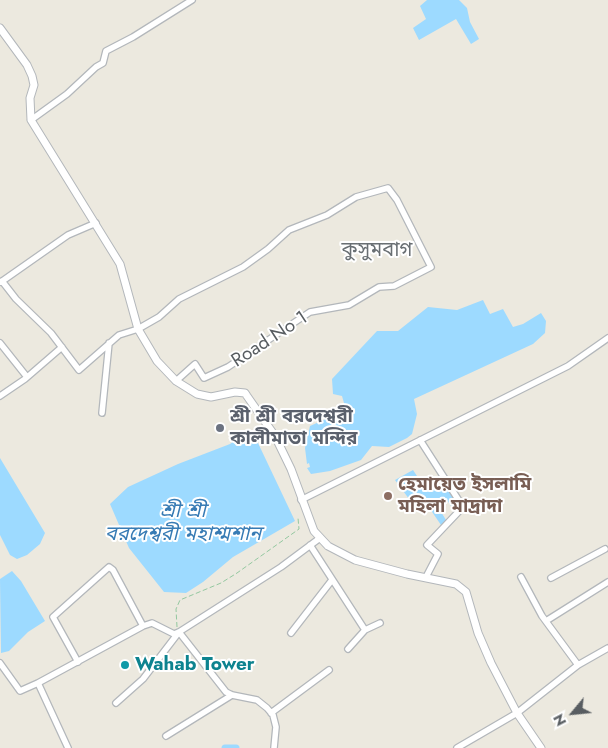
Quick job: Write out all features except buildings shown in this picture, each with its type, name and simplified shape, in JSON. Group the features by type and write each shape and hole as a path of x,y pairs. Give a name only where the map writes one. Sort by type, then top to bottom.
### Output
{"street":[{"path":"31,120 67,94 96,67 103,63 106,51 133,38 192,0"},
{"path":"0,28 27,65 32,76 34,85 30,98 31,120 120,264 138,329 157,361 176,381 197,394 211,397 234,392 245,393 275,436 291,469 301,500 314,530 328,546 355,560 407,574 456,584 466,592 478,633 491,663 518,713 541,748"},
{"name":"Road No 1","path":"138,329 159,317 179,299 243,267 268,249 289,230 327,215 356,197 380,190 388,188 397,200 430,267 394,286 380,287 348,305 310,312 228,367 212,375 204,378 195,364 176,381"},
{"path":"96,223 68,235 1,282 62,347 79,370 119,335 138,329"},
{"path":"301,500 568,366 608,338"},
{"path":"102,413 110,343"},
{"path":"0,344 28,377"},
{"path":"0,396 28,377 62,347"},
{"path":"420,440 463,507 427,545 438,554 426,577"},
{"path":"0,663 20,691 143,626 152,624 174,634 180,632 281,567 320,538"},
{"path":"310,545 365,630"},
{"path":"551,578 605,549"},
{"path":"78,662 53,617 109,567 113,570 143,626"},
{"path":"521,577 546,621 578,665"},
{"path":"291,633 332,580"},
{"path":"546,621 608,582"},
{"path":"348,649 365,630 380,623"},
{"path":"180,632 218,682 232,695 257,700 271,713 276,727 274,748"},
{"path":"116,703 143,678 180,632"},
{"path":"457,748 518,713 578,665 608,648"},
{"path":"271,713 329,670"},
{"path":"38,683 68,748"},
{"path":"166,736 232,695"}],"path":[{"path":"180,632 176,609 180,600 221,584 237,573 299,529 298,518"}],"water":[{"path":"427,0 459,0 467,8 470,22 479,39 471,44 456,19 419,40 413,28 426,19 420,6"},
{"path":"483,300 490,314 503,309 513,327 523,324 541,313 546,321 545,333 533,344 414,399 417,414 412,434 407,438 389,447 372,446 361,460 330,471 311,474 307,468 310,467 309,463 307,464 305,448 310,426 346,410 342,396 333,394 332,379 377,331 398,331 428,307 457,310"},
{"name":"শ্রী শ্রী বরদেশ্বরী মহাশ্মশান","path":"244,433 258,443 295,521 233,557 203,582 186,593 164,592 129,548 110,504 128,487 178,464 230,444"},
{"path":"0,458 45,533 40,544 27,555 17,559 10,555 0,535"},
{"path":"413,470 421,482 428,478 437,490 445,485 459,506 455,512 447,500 438,507 446,520 441,525 426,503 415,507 395,480"},
{"path":"12,571 21,581 45,621 28,632 9,651 1,653 0,579"}],"waterway":[{"path":"225,748 236,748"}],"place":[{"name":"শ্রী শ্রী বরদেশ্বরী কালীমাতা মন্দির","path":"220,428"},
{"name":"হেমায়েত ইসলামি মহিলা মাদ্রাদা","path":"388,496"},
{"name":"Wahab Tower","path":"125,665"}],"district":[{"name":"কুসুমবাগ","path":"377,251"}]}
